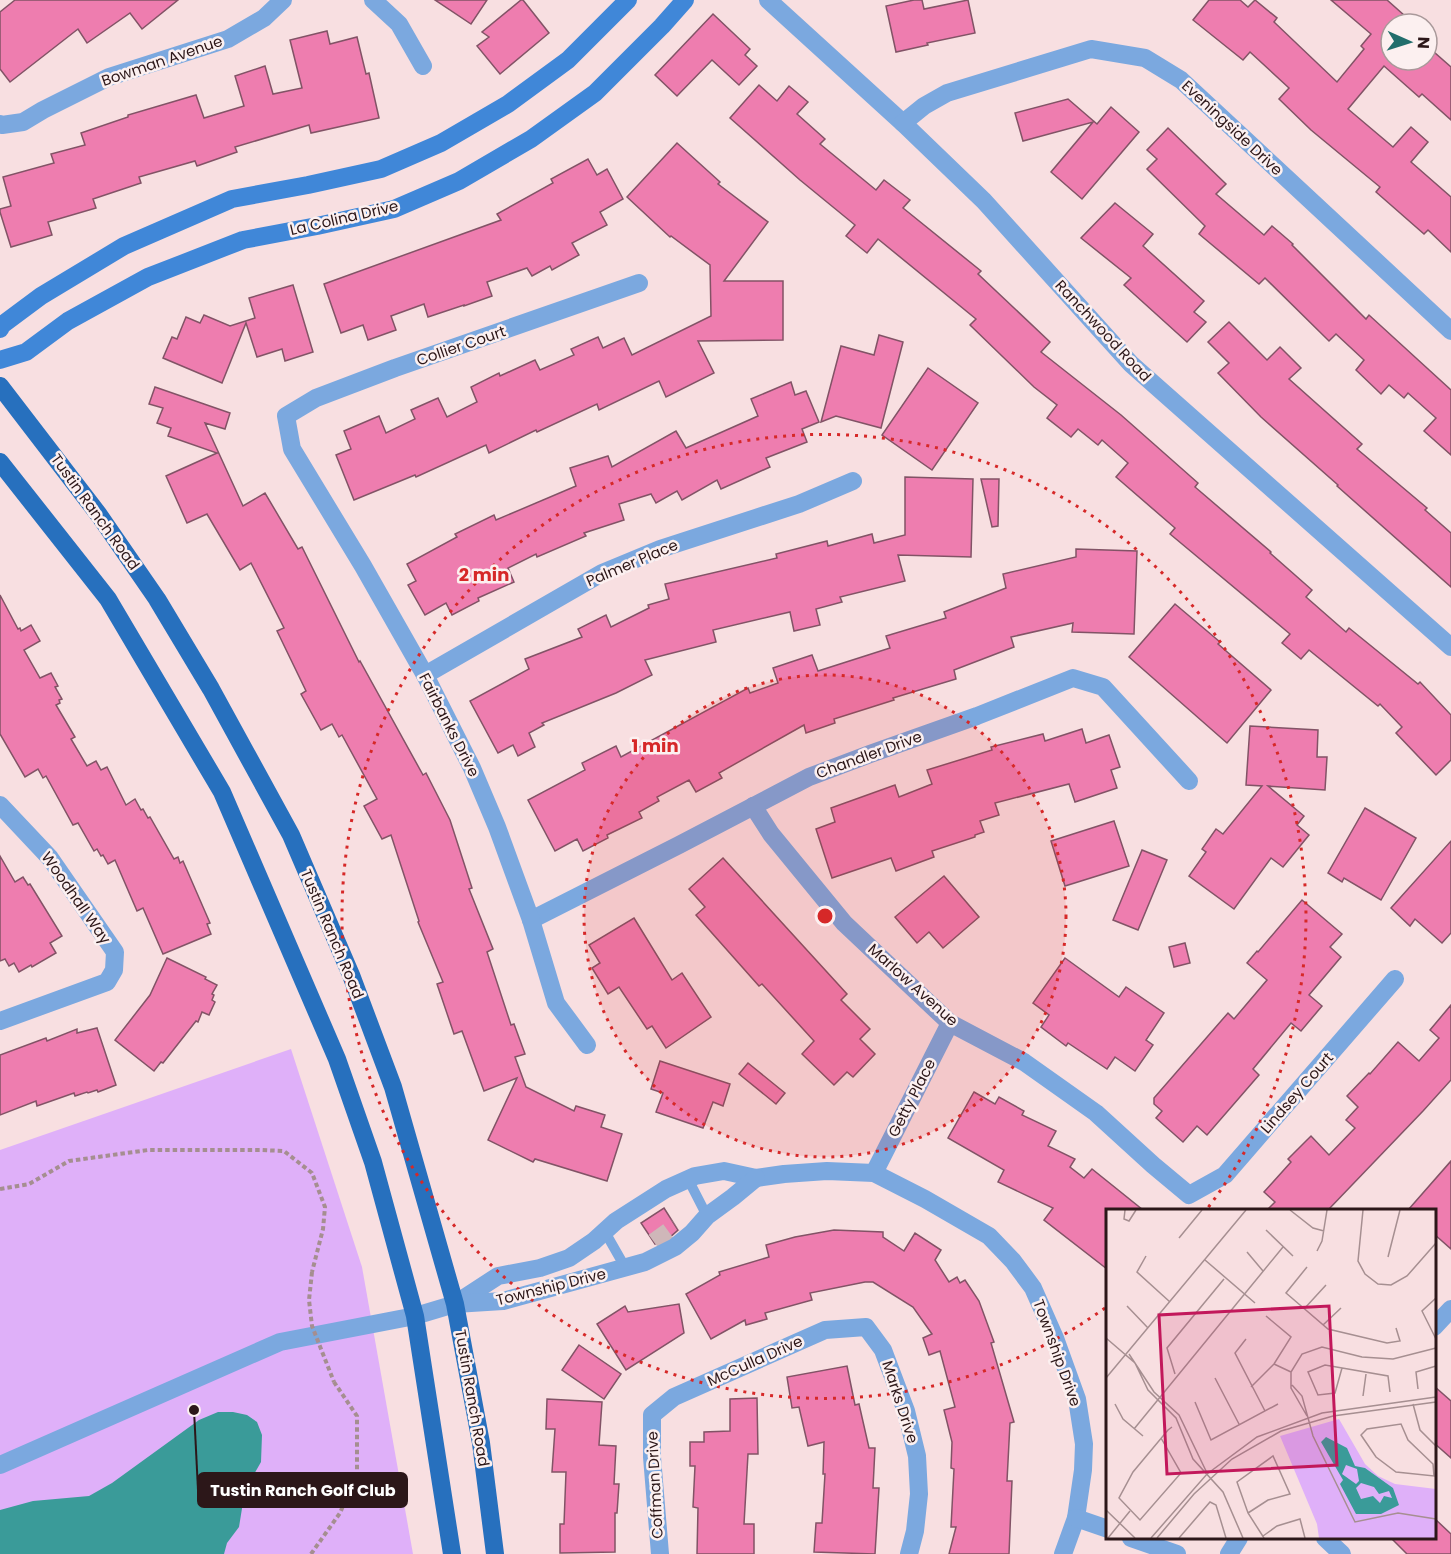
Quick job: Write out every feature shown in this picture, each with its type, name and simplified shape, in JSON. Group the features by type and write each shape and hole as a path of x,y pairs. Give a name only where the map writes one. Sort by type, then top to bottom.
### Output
{"main road":[{"name":"Tustin Ranch Road","path":"0,386 99,515 157,600 211,689 291,836 351,975 393,1087 455,1304 481,1443 495,1554"},
{"path":"0,462 108,599 222,792 337,1059 373,1162 415,1316 452,1554"}],"street":[{"name":"Bowman Avenue","path":"1,124 23,122 109,77 228,39 264,18 284,0"},
{"path":"373,0 399,24 423,66"},
{"path":"0,329 2,325 41,296 124,246 232,199 381,169 441,143 508,104 568,60 628,0"},
{"name":"La Colina Drive","path":"0,360 26,352 68,321 169,268 243,240 394,209 459,181 531,139 595,93 685,0"},
{"name":"Ranchwood Road","path":"768,0 903,123 984,201 1131,364 1451,647"},
{"name":"Eveningside Drive","path":"903,123 924,106 947,93 1091,50 1145,58 1180,80 1451,331"},
{"name":"Collier Court","path":"286,416 316,398 395,368 639,283"},
{"name":"Fairbanks Drive","path":"286,416 292,449 363,566 425,675 472,768 497,827 531,920 556,1003 587,1045"},
{"name":"Palmer Place","path":"425,675 602,573 660,549 799,504 853,481"},
{"name":"Chandler Drive","path":"531,920 809,777 977,716 1073,678 1103,687 1189,781"},
{"name":"Woodhall Way","path":"0,805 50,858 115,952 114,970 107,982 0,1021"},
{"name":"Marlow Avenue","path":"753,806 771,834 844,923 950,1023 1024,1062 1096,1113 1189,1195"},
{"name":"Lindsey Court","path":"1189,1195 1225,1174 1395,979"},
{"name":"Getty Place","path":"874,1173 950,1023"},
{"name":"Township Drive","path":"455,1304 498,1276 540,1268 569,1258 594,1241 616,1221 666,1189 695,1176 724,1172 756,1178 784,1173 827,1171 874,1173 989,1236 1013,1261 1033,1288 1055,1338 1077,1399 1084,1444 1083,1470 1076,1518 1064,1554"},
{"name":"Township Drive","path":"415,1316 455,1304 503,1301 645,1262 675,1247 756,1178"},
{"name":"Township Drive","path":"676,1226 704,1220"},
{"path":"645,1262 654,1242"},
{"path":"1441,1329 1451,1309"},
{"path":"0,1465 280,1342 415,1316"},
{"name":"McCulla Drive","path":"652,1415 674,1397 825,1330 866,1327"},
{"name":"Marks Drive","path":"866,1327 883,1350 906,1411 917,1456 919,1494 915,1531 909,1554"},
{"name":"Coffman Drive","path":"652,1415 652,1457 660,1554"},
{"path":"1076,1518 1106,1529"},
{"path":"1134,1539 1177,1554"},
{"path":"1229,1554 1238,1539"},
{"path":"1326,1539 1342,1554"}],"lane":[{"path":"688,1179 704,1220"},
{"path":"605,1232 625,1267"}],"path":[{"path":"0,1189 29,1184 69,1161 148,1150 284,1151 312,1173 325,1208 312,1272 309,1300 312,1326 334,1382 357,1416 357,1473 340,1513 311,1554"}],"shaded area":[{"path":"291,1049 362,1267 413,1554 0,1554 0,1150"}],"water":[{"path":"218,1412 247,1415 257,1422 262,1435 261,1462 245,1490 239,1527 227,1543 224,1554 0,1554 0,1510 33,1501 89,1496 112,1483 199,1420"}],"building":[{"path":"15,0 178,0 142,29 130,13 87,43 78,29 10,82 0,69 0,12"},
{"path":"435,0 487,0 471,24"},
{"path":"521,0 549,33 500,74 477,46 489,37 482,32"},
{"path":"922,0 924,9 968,0 975,33 896,52 886,6"},
{"path":"1209,0 1240,0 1248,7 1255,0 1277,18 1274,22 1337,82 1364,49 1361,46 1371,34 1331,0 1387,0 1400,12 1379,12 1379,72 1348,109 1393,147 1411,127 1428,142 1411,162 1451,197 1451,252 1428,230 1424,234 1376,192 1380,187 1311,130 1279,99 1289,88 1250,52 1243,60 1193,20"},
{"path":"713,14 750,49 745,55 757,66 739,85 712,60 677,96 655,75"},
{"path":"327,31 330,44 357,37 366,74 369,73 379,118 311,133 309,125 235,147 237,152 197,166 195,161 139,177 141,183 93,199 96,208 48,222 52,235 11,247 0,212 0,209 11,206 3,177 54,163 51,154 85,145 81,133 128,117 128,115 196,95 204,118 244,106 235,76 265,66 273,94 302,88 290,40"},
{"path":"1439,56 1451,67 1451,120 1422,94 1419,97 1391,72 1439,72"},
{"path":"759,85 777,101 789,86 808,102 797,114 825,139 820,144 876,190 884,180 910,200 903,208 981,271 978,274 1050,342 1041,352 1121,415 1198,483 1195,487 1312,590 1306,597 1346,632 1349,628 1418,684 1420,682 1451,715 1451,760 1436,775 1396,733 1402,727 1380,704 1378,706 1309,650 1301,659 1282,643 1290,634 1170,534 1175,528 1116,477 1128,463 1102,440 1098,445 1078,429 1071,437 1047,418 1057,405 1034,387 970,325 976,319 878,239 867,253 846,236 855,225 730,118"},
{"path":"1068,99 1097,124 1111,107 1139,132 1082,199 1051,172 1093,122 1023,141 1015,113"},
{"path":"1168,128 1226,184 1216,194 1264,235 1272,226 1293,244 1366,319 1369,315 1451,390 1451,455 1424,431 1436,418 1408,393 1404,398 1389,385 1381,394 1356,370 1364,360 1336,334 1329,341 1265,278 1259,284 1199,234 1205,226 1147,169 1157,159 1147,150"},
{"path":"677,143 720,182 718,184 768,222 724,281 783,281 783,340 698,341 714,373 666,397 659,381 599,410 597,404 489,453 486,445 416,477 415,475 354,500 336,455 351,449 344,431 379,416 386,433 415,419 411,410 438,398 447,417 477,402 471,387 499,373 500,376 535,360 540,370 574,355 571,349 598,337 603,348 624,338 632,355 711,316 710,265 670,237 627,197"},
{"path":"588,159 597,175 607,169 623,199 600,212 607,225 572,243 579,255 552,270 550,266 532,276 527,268 487,282 492,296 464,306 428,317 424,304 391,316 396,330 368,340 363,325 341,333 324,284 501,220 497,214 553,183 551,179"},
{"path":"1115,203 1153,234 1143,246 1204,301 1194,312 1206,322 1187,342 1124,285 1131,278 1081,238"},
{"path":"293,285 313,352 285,361 282,349 257,357 246,323 222,383 163,358 172,337 177,339 186,317 200,323 204,315 230,326 255,318 249,298"},
{"path":"1229,322 1267,360 1280,347 1301,368 1289,379 1362,444 1357,449 1427,508 1425,510 1451,533 1451,587 1261,417 1218,373 1229,363 1208,342"},
{"path":"879,335 903,342 881,428 836,416 821,422 841,346 874,355"},
{"path":"928,368 978,403 932,470 882,435"},
{"path":"791,382 795,395 806,391 819,422 802,429 807,442 766,458 770,467 721,489 717,480 682,500 677,491 656,503 651,494 619,504 624,520 584,533 586,536 537,557 536,554 508,568 514,582 478,598 479,601 452,615 446,603 425,615 408,585 416,581 407,564 457,537 455,534 494,515 496,520 576,486 570,468 608,456 612,467 676,431 686,448 758,416 751,399"},
{"path":"155,387 230,413 225,429 205,423 243,506 265,493 298,549 302,547 359,662 423,775 426,773 450,820 472,888 469,889 493,949 487,952 511,1025 514,1024 525,1054 515,1057 526,1087 574,1111 576,1106 605,1115 601,1127 622,1134 607,1181 535,1159 533,1162 488,1140 517,1078 484,1091 462,1031 454,1034 437,984 443,982 418,922 391,835 382,839 364,806 377,799 342,735 339,737 332,724 321,730 301,694 306,691 277,631 284,628 251,563 240,570 207,514 187,523 166,476 217,453 168,436 171,428 157,423 163,408 149,404"},
{"path":"905,477 973,479 971,557 898,555 905,581 840,597 842,602 816,609 820,625 794,631 790,612 713,630 716,642 645,660 652,675 616,693 542,723 544,725 529,733 535,747 518,756 513,745 498,753 470,701 529,669 525,659 582,637 578,629 606,615 611,627 649,608 648,605 669,599 665,584 777,558 776,554 827,541 828,546 872,534 874,543 905,535"},
{"path":"981,479 999,479 998,526 992,527"},
{"path":"1076,549 1137,551 1134,634 1072,632 1073,623 1011,637 1014,647 954,670 956,679 834,719 835,723 806,733 804,725 719,773 722,778 696,792 689,780 657,797 659,801 639,812 642,818 607,835 608,838 583,851 577,839 555,851 528,800 585,770 582,763 616,746 621,757 748,688 750,693 778,683 773,668 812,655 818,671 890,648 886,636 946,618 944,612 1006,588 1003,574 1076,557"},
{"path":"0,595 18,629 20,628 21,631 31,625 40,641 24,650 40,678 51,673 62,699 56,705 75,737 71,739 87,766 96,761 101,770 107,767 126,805 135,799 141,810 143,809 148,818 150,817 174,859 178,857 180,863 183,861 210,923 207,924 211,934 163,954 143,908 137,911 115,860 108,864 97,849 94,851 78,823 73,825 46,776 43,778 38,769 25,777 0,734"},
{"path":"1175,604 1271,690 1227,743 1129,657"},
{"path":"1250,726 1318,730 1317,757 1327,757 1325,790 1268,786 1304,816 1297,825 1309,835 1283,867 1271,858 1234,909 1189,876 1206,852 1202,849 1216,829 1223,834 1262,786 1246,785"},
{"path":"1082,729 1086,743 1109,735 1120,767 1111,770 1117,788 1075,802 1069,784 995,803 999,815 980,821 984,832 932,851 934,857 896,871 891,858 832,878 816,829 835,822 831,808 895,785 899,797 932,784 927,770 992,750 991,747 1043,734 1045,741"},
{"path":"1365,808 1416,838 1381,900 1344,878 1342,882 1328,873"},
{"path":"1114,821 1129,866 1065,886 1051,841"},
{"path":"1451,841 1451,933 1442,943 1415,919 1410,926 1391,908"},
{"path":"1142,850 1167,860 1138,930 1113,920"},
{"path":"0,856 15,882 23,877 28,885 30,884 62,936 50,943 56,953 19,972 14,963 9,966 5,959 0,961"},
{"path":"723,858 847,994 841,1000 870,1029 860,1039 875,1054 853,1077 847,1072 834,1085 802,1054 814,1041 762,984 759,986 696,915 705,907 689,889"},
{"path":"944,876 979,917 943,948 929,932 917,943 895,917"},
{"path":"1302,900 1342,934 1330,947 1341,957 1309,995 1322,1006 1301,1031 1291,1023 1253,1069 1259,1075 1207,1135 1197,1126 1183,1142 1156,1118 1162,1111 1154,1104 1154,1098 1228,1013 1234,1019 1267,980 1247,963"},
{"path":"634,918 672,980 682,973 711,1017 666,1048 652,1026 647,1029 619,987 608,994 592,968 600,963 589,945"},
{"path":"1185,943 1190,963 1174,967 1169,947"},
{"path":"167,958 206,977 205,979 217,985 212,994 214,995 212,1000 215,1002 209,1015 202,1012 198,1022 196,1021 154,1071 115,1040 150,995"},
{"path":"1065,958 1119,997 1126,987 1164,1013 1146,1040 1153,1045 1135,1071 1115,1057 1107,1069 1068,1043 1066,1046 1041,1027 1049,1015 1033,1003"},
{"path":"1451,1005 1451,1080 1423,1111 1329,1209 1268,1209 1275,1202 1264,1192 1291,1162 1288,1159 1311,1136 1329,1155 1355,1128 1346,1120 1358,1107 1347,1096 1398,1042 1419,1061 1439,1038 1430,1030"},
{"path":"97,1028 116,1085 98,1092 97,1090 75,1096 74,1093 37,1106 36,1101 0,1115 0,1055 77,1029 77,1033"},
{"path":"660,1061 730,1084 723,1106 713,1102 703,1128 656,1112 663,1093 651,1089"},
{"path":"748,1063 785,1093 776,1104 739,1074"},
{"path":"974,1092 995,1104 999,1097 1024,1111 1022,1115 1056,1131 1048,1146 1075,1159 1070,1167 1084,1178 1092,1169 1142,1209 1106,1209 1106,1268 1044,1220 1053,1208 998,1182 1004,1170 948,1138"},
{"path":"1451,1161 1451,1249 1436,1236 1436,1209 1409,1209"},
{"path":"664,1208 678,1230 669,1238 655,1244 641,1223"},
{"path":"834,1230 883,1232 883,1237 904,1251 915,1233 941,1250 935,1260 949,1282 957,1277 960,1283 965,1280 979,1301 994,1342 991,1343 1014,1422 1010,1423 1007,1481 1012,1481 1009,1554 949,1554 956,1527 951,1527 954,1469 951,1468 952,1442 944,1410 955,1407 940,1351 929,1355 923,1338 932,1334 913,1307 873,1282 865,1282 810,1293 812,1300 765,1313 767,1319 746,1325 745,1320 711,1339 686,1294 720,1275 719,1272 769,1257 766,1245"},
{"path":"679,1304 684,1333 626,1370 597,1324 625,1306 628,1312"},
{"path":"579,1345 621,1374 604,1399 562,1370"},
{"path":"847,1366 855,1405 859,1404 869,1448 875,1448 873,1488 879,1488 875,1554 814,1552 816,1523 822,1523 824,1442 808,1446 799,1407 792,1408 787,1377"},
{"path":"1436,1388 1451,1401 1451,1458 1436,1445"},
{"path":"757,1398 758,1454 748,1454 744,1524 754,1524 754,1554 697,1554 698,1508 693,1507 695,1466 690,1466 690,1442 704,1442 704,1432 730,1431 730,1399"},
{"path":"547,1399 602,1402 599,1445 616,1446 614,1484 619,1484 617,1513 615,1513 615,1552 560,1553 560,1524 564,1524 566,1472 552,1472 555,1429 546,1429"},
{"path":"1436,1520 1451,1534 1451,1554 1407,1554 1392,1539 1436,1539"}],"tunnel":[{"path":"654,1242 676,1226"}],"place":[{"name":"Tustin Ranch Golf Club","path":"194,1410"}]}
